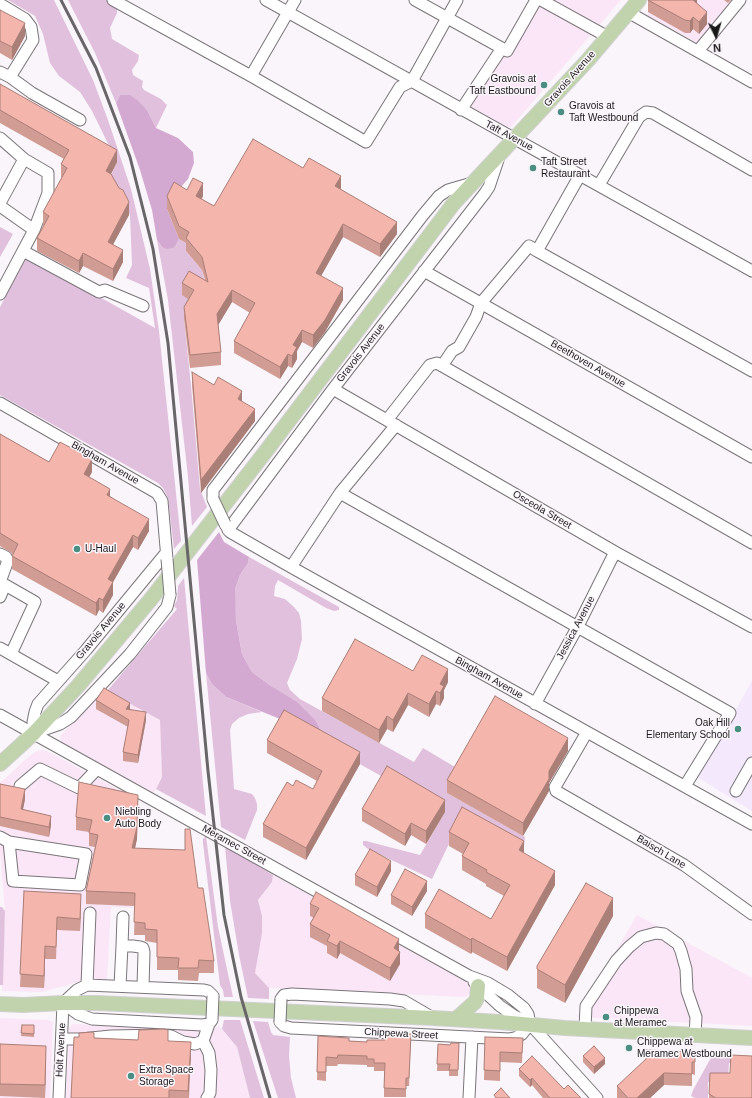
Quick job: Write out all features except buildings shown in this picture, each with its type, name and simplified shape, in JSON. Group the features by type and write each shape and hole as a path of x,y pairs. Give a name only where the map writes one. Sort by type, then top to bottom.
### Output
{"main road":[{"name":"Gravois Avenue","path":"0,764 34,733 83,681 151,599 263,455 454,203 515,140 608,37 634,4"},
{"path":"456,1019 475,1002 477,998 473,981"},
{"name":"Chippewa Street","path":"0,1004 23,1005 63,1003 456,1019 585,1029 752,1038"}],"street":[{"path":"113,0 251,76 366,142 400,87 412,81 457,0"},
{"name":"Taft Avenue","path":"266,0 752,271"},
{"path":"251,76 295,0"},
{"path":"414,0 507,51 536,0"},
{"path":"541,0 608,37"},
{"path":"698,51 740,0"},
{"path":"0,4 25,18 31,27 33,34 33,40 10,78"},
{"path":"634,4 698,51 752,82"},
{"path":"461,110 502,48"},
{"path":"0,72 32,94 80,120"},
{"path":"598,185 639,117 646,112 653,113 752,170"},
{"path":"0,138 24,159 48,172 48,193 34,230 0,294"},
{"name":"Gravois Avenue","path":"472,183 448,190 439,196 213,490 213,499 226,527 485,193 499,157"},
{"path":"0,203 24,159"},
{"path":"537,250 580,174"},
{"path":"0,206 34,230"},
{"path":"442,366 452,351 459,347 482,303 529,246 752,372"},
{"path":"23,251 99,292 105,290 143,306"},
{"name":"Beethoven Avenue","path":"424,271 752,457"},
{"path":"291,567 340,493 392,422 430,366 438,363 752,543"},
{"name":"Osceola Street","path":"334,389 615,552 752,627"},
{"name":"Bingham Avenue","path":"0,403 157,493 162,501 167,556"},
{"path":"340,493 730,713 685,786"},
{"name":"Bingham Avenue","path":"226,527 291,567 752,824"},
{"name":"Jessica Avenue","path":"535,704 577,628 615,552"},
{"path":"0,554 8,560 0,582 35,602 11,654"},
{"name":"Gravois Avenue","path":"167,556 170,595 167,607 130,654 71,717 60,724 34,733 33,722 38,704 167,556"},
{"path":"0,597 5,585"},
{"path":"0,648 58,681"},
{"name":"Meramec Street","path":"0,715 473,981 500,1006 530,1024 597,1098"},
{"name":"Baisch Lane","path":"587,732 555,787 556,791 684,865 752,914"},
{"path":"736,791 752,763"},
{"path":"20,786 40,768 78,788 97,769"},
{"path":"4,840 86,854 80,886 13,881 4,840"},
{"path":"87,985 90,913"},
{"path":"120,986 123,917"},
{"path":"585,1029 586,1006 616,961 641,937 656,933 664,934 678,944 681,951 686,969 688,991 696,1017 695,1035"},
{"path":"122,946 143,948 143,987"},
{"path":"207,1098 210,1093 210,1054 203,1041 210,1021 213,996 208,991 87,985 77,990 63,1003 78,1014 92,1019 202,1025 210,1021"},
{"name":"Chippewa Street","path":"433,1018 404,1001 390,999 292,994 284,995 280,999 280,1022 284,1026 291,1028 509,1039 515,1038 522,1034 530,1024"},
{"name":"Holt Avenue","path":"59,1098 63,1003"},
{"path":"62,1039 164,1035 195,1044 203,1041"},
{"path":"469,1098 472,1037"}],"shaded area":[{"path":"8,0 54,0 93,80 131,189 150,269 159,331 181,541 174,549 168,498 163,488 158,483 0,395 0,307 27,257 155,328 149,288 126,278 132,265 130,215 124,202 107,184 117,162 92,111 80,92 59,76 50,63 43,34 35,16"},
{"path":"68,0 107,0 117,6 117,13 110,28 112,39 139,55 138,61 132,70 133,75 143,81 142,87 144,90 161,99 167,105 156,128 147,110 120,95 116,103 95,53"},
{"path":"541,0 621,0 511,127 507,127 468,105"},
{"path":"657,0 736,0 698,43 648,16 648,11"},
{"path":"120,95 130,95 137,100 147,110 156,128 178,138 193,152 194,163 188,179 174,195 167,209 179,239 173,248 167,249 162,247 157,240 152,210 140,170 116,103"},
{"path":"0,227 13,234 0,257"},
{"path":"179,239 188,244 186,251 202,270 205,282 184,319 200,489 207,507 192,526 168,300 157,240 162,247 176,245"},
{"path":"219,532 224,542 249,557 248,563 240,575 235,589 236,621 242,654 252,672 297,702 315,720 320,729 317,734 226,697 212,684 206,673 197,560"},
{"path":"249,557 339,607 339,610 334,611 326,608 278,580 275,586 274,596 285,599 294,607 299,613 301,621 302,639 297,659 287,683 290,690 300,699 414,762 423,748 460,770 447,793 525,837 524,846 521,851 461,819 432,879 368,849 363,845 363,841 366,841 420,855 445,812 310,736 271,686 252,672 242,654 236,621 235,601 235,589 240,575 248,563"},
{"path":"184,578 206,816 156,789 162,777 160,720 107,691 177,609 174,606 177,600 178,586"},
{"path":"206,673 212,684 226,697 262,712 248,714 239,718 232,724 230,730 234,789 252,794 257,804 257,810 245,840 221,827"},
{"name":"Oak Hill Elementary School","path":"752,681 752,811 697,777"},
{"path":"105,689 160,720 162,777 154,793 63,743 60,739 61,735"},
{"path":"42,750 47,751 138,800 133,908 111,907 107,981 85,980 42,992 2,991 5,911 0,851 0,783 28,757 35,752"},
{"path":"206,836 218,927 233,997 224,997 223,990 220,985 203,843 203,839"},
{"path":"225,846 273,875 272,882 258,900 262,916 262,933 255,973 269,988 269,999 248,998 230,901"},
{"path":"273,875 467,982 470,985 471,992 467,996 463,997 269,988 255,973 262,916 258,900 272,882"},
{"path":"0,907 2,907 5,911 3,985 0,985"},
{"path":"637,915 752,978 752,1026 577,1017"},
{"path":"0,1018 48,1020 53,1022 50,1098 0,1098"},
{"path":"224,1020 240,1020 264,1098 250,1098 237,1047 222,1029"},
{"path":"253,1021 268,1022 273,1035 290,1037 289,1056 291,1078 296,1098 278,1098"},
{"path":"73,1024 212,1030 219,1026 237,1047 250,1098 66,1098 69,1028"},
{"path":"712,1056 745,1058 744,1064 729,1063 728,1077 725,1083 708,1082 708,1098 695,1098 691,1096 693,1090"}],"railway":[{"path":"61,0 96,68 130,157 153,249 168,343 208,771 224,915 241,997 270,1098"}],"place":[{"name":"Gravois at Taft Eastbound","path":"544,85"},
{"name":"Gravois at Taft Westbound","path":"561,112"},
{"name":"Taft Street Restaurant","path":"533,168"},
{"name":"U-Haul","path":"77,549"},
{"name":"Oak Hill Elementary School","path":"738,729"},
{"name":"Niebling Auto Body","path":"107,818"},
{"name":"Chippewa at Meramec","path":"606,1017"},
{"name":"Chippewa at Meramec Westbound","path":"629,1048"},
{"name":"Extra Space Storage","path":"131,1076"}]}
